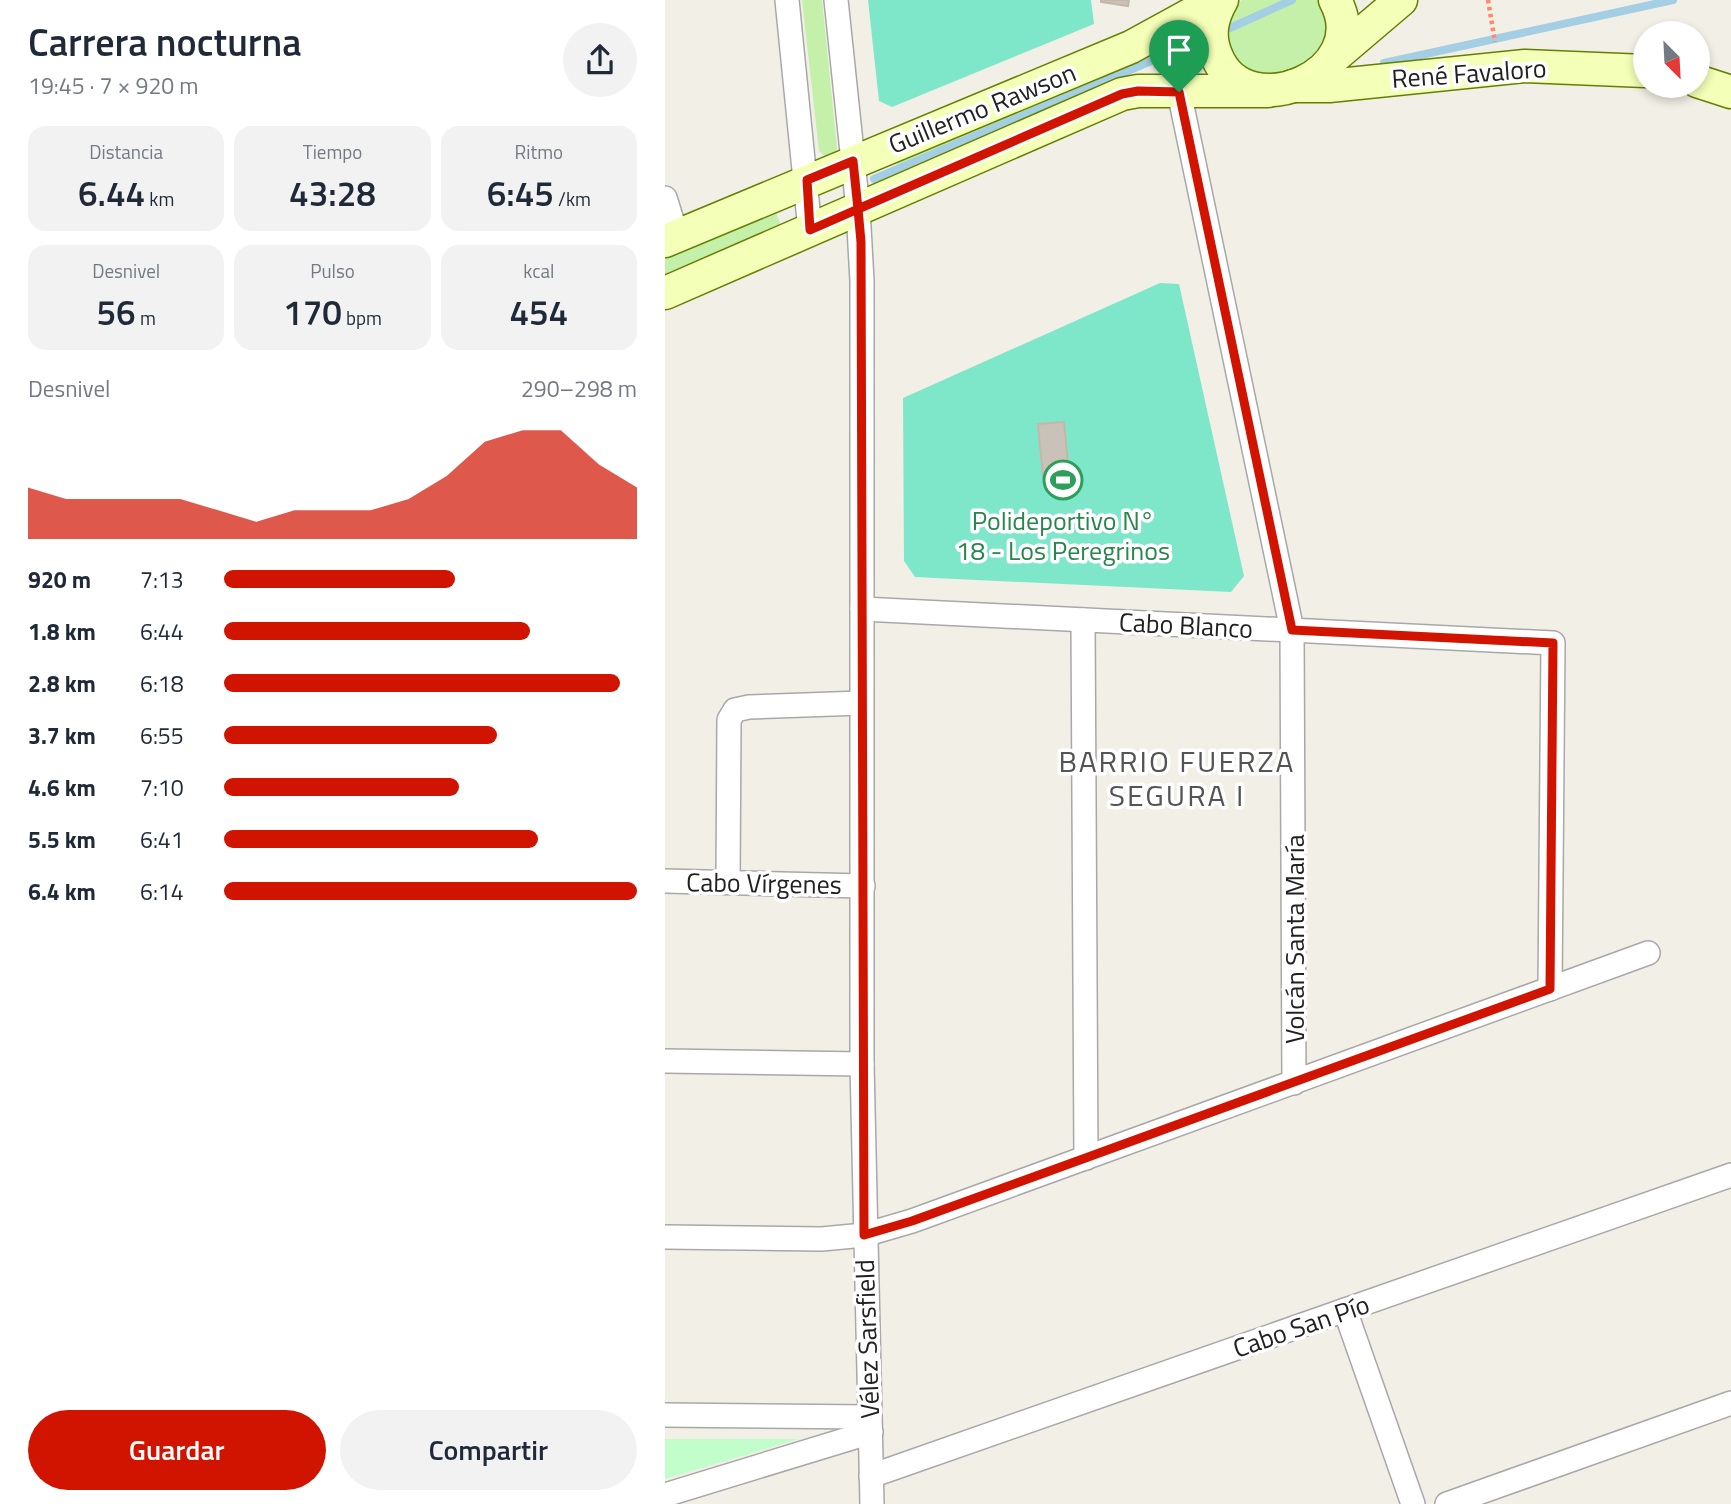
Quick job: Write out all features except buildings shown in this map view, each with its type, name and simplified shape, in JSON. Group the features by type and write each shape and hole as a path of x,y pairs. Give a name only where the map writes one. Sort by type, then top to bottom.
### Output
{"main road":[{"name":"Guillermo Rawson","path":"671,239 1131,47 1219,0"},
{"path":"1219,0 1211,27 1211,39 1219,63 1231,78 1242,85 1280,89 1319,72 1401,0"},
{"path":"1335,0 1343,26 1340,47 1335,57"},
{"name":"René Favaloro","path":"1280,89 1525,66 1633,70"},
{"path":"1710,86 1731,92"},
{"name":"Guillermo Rawson","path":"665,293 1114,97 1138,91 1280,89"}],"street":[{"path":"787,0 810,230"},
{"name":"Vélez Sarsfield","path":"837,0 858,209 862,281 862,1064 871,1504"},
{"name":"Volcán Santa María","path":"1179,92 1292,630 1294,1083"},
{"path":"665,198 671,239"},
{"name":"Cabo Blanco","path":"862,609 1553,643 1550,989"},
{"path":"1083,620 1086,1158"},
{"path":"728,882 729,720 735,710 749,707 861,703"},
{"name":"Cabo Vírgenes","path":"665,881 863,886"},
{"path":"665,1237 822,1239 864,1235 912,1221 1648,953"},
{"path":"665,1061 862,1064"},
{"name":"Cabo San Pío","path":"871,1476 1731,1175"},
{"path":"1345,1310 1413,1504"},
{"path":"1447,1504 1731,1403"},
{"path":"665,1415 870,1424"},
{"path":"665,1495 870,1424"}],"path":[{"path":"1487,0 1496,46"}],"green space":[{"path":"802,0 822,0 837,148 835,154 827,158 819,151"},
{"path":"868,0 1091,0 1094,24 892,107 879,101"},
{"path":"1242,0 1321,0 1330,17 1319,61 1259,82 1222,45 1232,8"},
{"path":"1145,50 1152,56 1149,62 899,169 895,156"},
{"path":"775,210 781,226 665,276 665,257"},
{"name":"Polideportivo N° 18 - Los Peregrinos","path":"1160,283 1179,284 1244,576 1231,592 915,577 904,561 903,398"},
{"path":"665,1439 799,1439 665,1479"}],"waterway":[{"path":"1230,28 1292,0"},
{"path":"1384,63 1673,0"},
{"path":"874,179 1170,53"}],"place":[{"name":"Polideportivo N° 18 - Los Peregrinos","path":"1063,480"}],"district":[{"name":"BARRIO FUERZA SEGURA I","path":"1177,778"}],"route":[{"path":"1179,92 1138,91 1105,100 858,209 853,161 807,180 810,230 858,209 861,242 864,1235 912,1221 1550,989 1553,643 1292,630 1179,92"}]}
